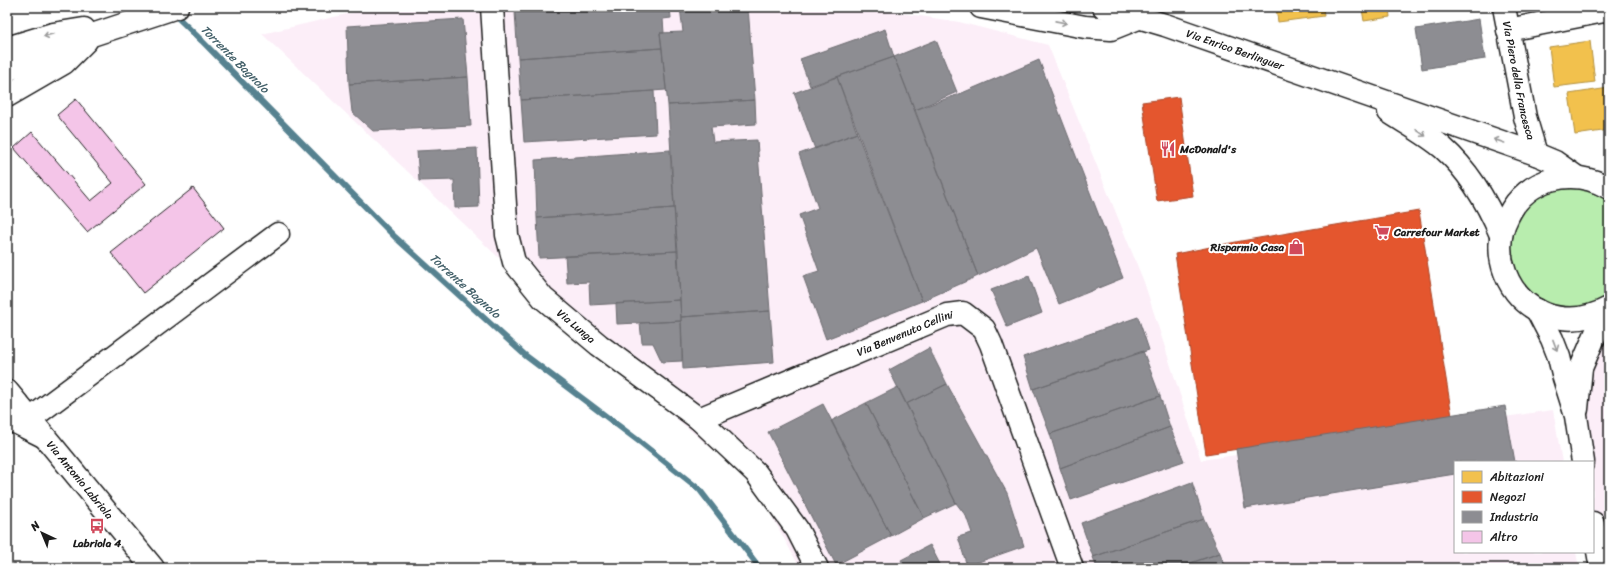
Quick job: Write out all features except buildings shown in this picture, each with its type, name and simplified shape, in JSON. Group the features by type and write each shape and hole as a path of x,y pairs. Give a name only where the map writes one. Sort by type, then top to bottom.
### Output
{"street":[{"path":"7,70 92,35 177,7"},
{"name":"Via Lunga","path":"492,7 507,234 514,262 543,298 599,345 699,419 756,472 797,529 817,568"},
{"path":"981,7 1085,27 1111,29 1141,17"},
{"name":"Via Enrico Berlinguer","path":"1104,7 1193,34 1365,96"},
{"name":"Via Piero della Francesca","path":"1504,7 1525,118 1536,154"},
{"path":"1508,30 1609,10"},
{"path":"7,48 53,34 129,22"},
{"path":"7,96 64,63 92,35"},
{"path":"1365,96 1536,154 1555,162 1575,176"},
{"path":"1365,96 1443,148 1471,179 1490,210 1501,235"},
{"path":"1609,188 1597,181 1575,176 1555,178 1536,186 1520,199 1508,216 1501,235 1500,256 1506,276 1512,288 1521,298 1537,310 1556,318 1578,319 1598,314 1609,308"},
{"path":"30,419 278,234"},
{"path":"1537,310 1552,339 1559,358 1576,416 1583,461"},
{"name":"Via Benvenuto Cellini","path":"699,419 947,315 963,313 984,329 992,344 1072,568"},
{"path":"1576,416 1581,368 1596,333 1609,314"},
{"name":"Via Antonio Labriola","path":"7,391 154,568"},
{"path":"7,418 45,437"},
{"path":"1594,529 1601,568"}],"shaded area":[{"path":"862,7 959,22 1048,45 1144,282 1201,460 1553,410 1562,461 1454,461 1454,553 1576,553 1579,568 800,568 755,485 607,360 262,34 372,8"},
{"path":"1609,323 1609,568 1589,568 1586,553 1594,553 1594,461 1572,461 1561,398"}],"green space":[{"path":"1575,184 1609,196 1609,299 1577,311 1540,304 1513,273 1509,236 1515,219 1540,193"}],"waterway":[{"name":"Torrente Bagnolo","path":"173,13 395,237 526,356 640,442 699,489 759,568"}],"place":[{"name":"McDonald's","path":"1168,149"},
{"name":"Carrefour Market","path":"1382,232"},
{"name":"Risparmio Casa","path":"1296,247"},
{"name":"Labriola 4","path":"97,526"}]}
